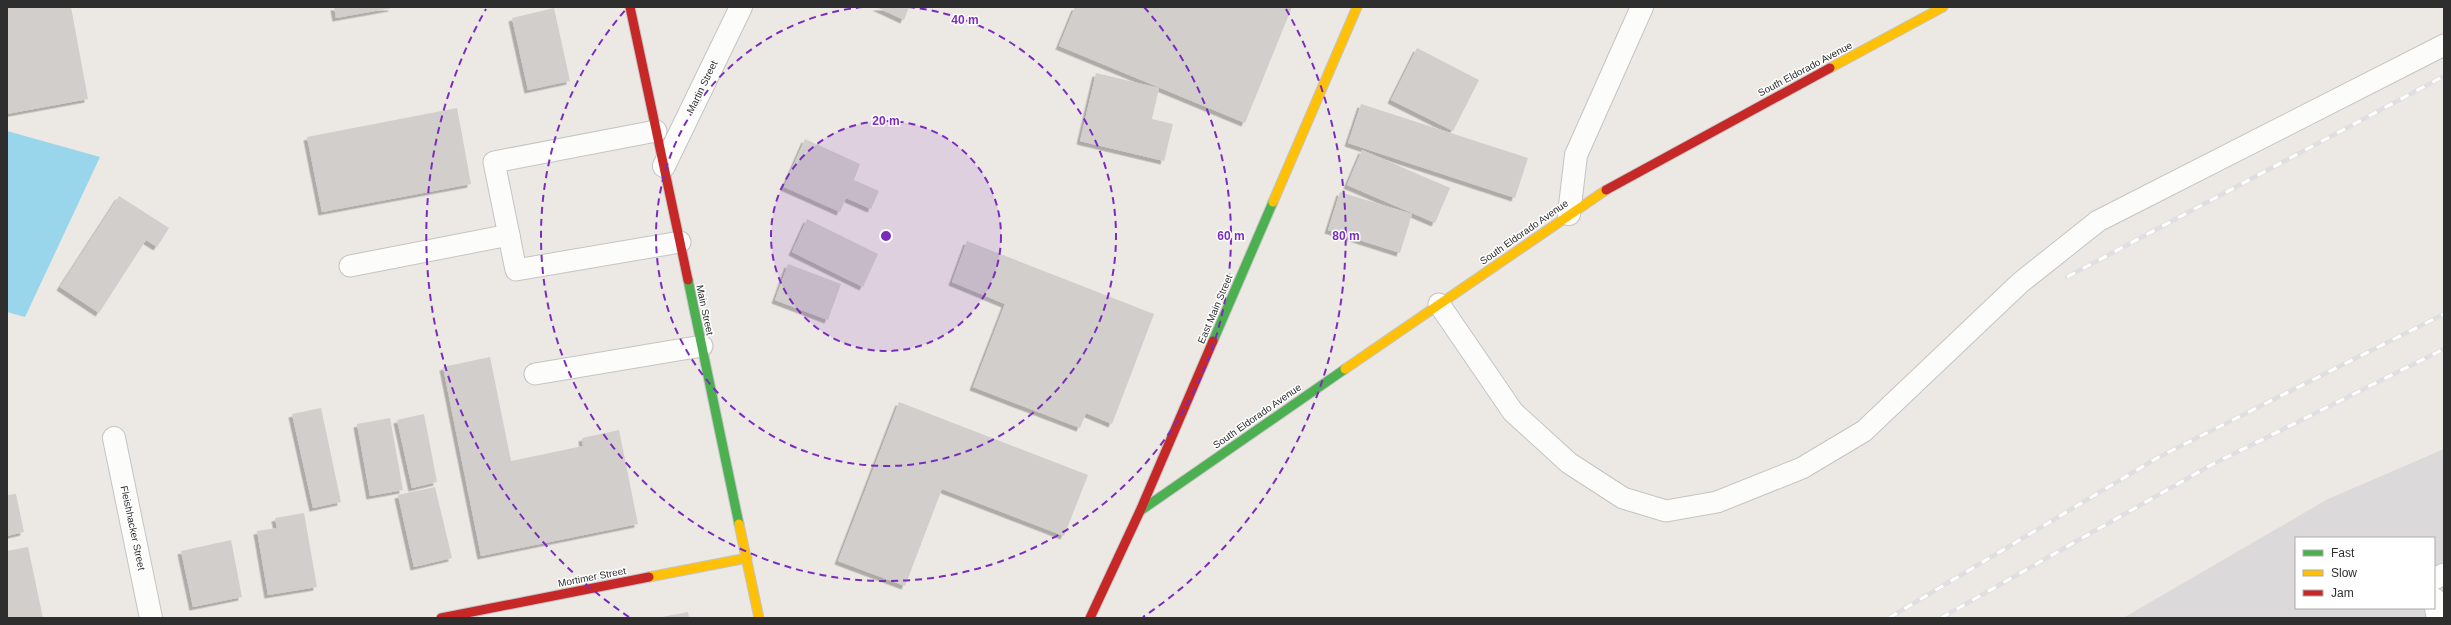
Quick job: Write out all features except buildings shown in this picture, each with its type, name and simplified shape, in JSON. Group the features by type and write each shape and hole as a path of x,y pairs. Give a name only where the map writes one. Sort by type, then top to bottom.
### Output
{"street":[{"name":"Main Street","path":"630,7 759,618"},
{"name":"Martin Street","path":"664,166 741,7"},
{"name":"East Main Street","path":"1090,618 1140,511 1357,7"},
{"path":"1568,214 1576,155 1642,7"},
{"name":"South Eldorado Avenue","path":"1140,511 1598,194 1943,7"},
{"name":"Fleishhacker Street","path":"114,438 151,618"},
{"name":"Mortimer Street","path":"440,618 747,558"},
{"path":"2435,604 2438,618"}],"lane":[{"path":"1439,304 1512,412 1569,463 1623,498 1666,511 1717,502 1802,468 1864,431 2020,282 2098,221 2444,45"},
{"path":"656,131 494,162 516,270 680,242"},
{"path":"350,266 509,235"},
{"path":"535,374 702,346"},
{"path":"2435,578 2444,574"}],"shaded area":[{"path":"2444,449 2444,618 2123,618 2328,499"}],"water":[{"path":"7,131 100,157 25,317 7,312"}],"railway":[{"path":"2067,277 2444,76"},
{"path":"1889,618 2157,458 2444,314"},
{"path":"1941,618 2211,465 2444,349"}],"traffic: fast":[{"path":"1213,341 1273,202"},
{"path":"688,280 739,524"},
{"path":"1140,511 1345,369"}],"traffic: slow":[{"path":"1273,202 1357,7"},
{"path":"1830,68 1943,7"},
{"path":"1345,369 1606,190"},
{"path":"739,524 759,618"},
{"path":"649,577 747,558"}],"traffic: jam":[{"path":"630,7 688,280"},
{"path":"1606,190 1830,68"},
{"path":"1090,618 1140,511 1213,341"},
{"path":"441,618 649,577"}]}
